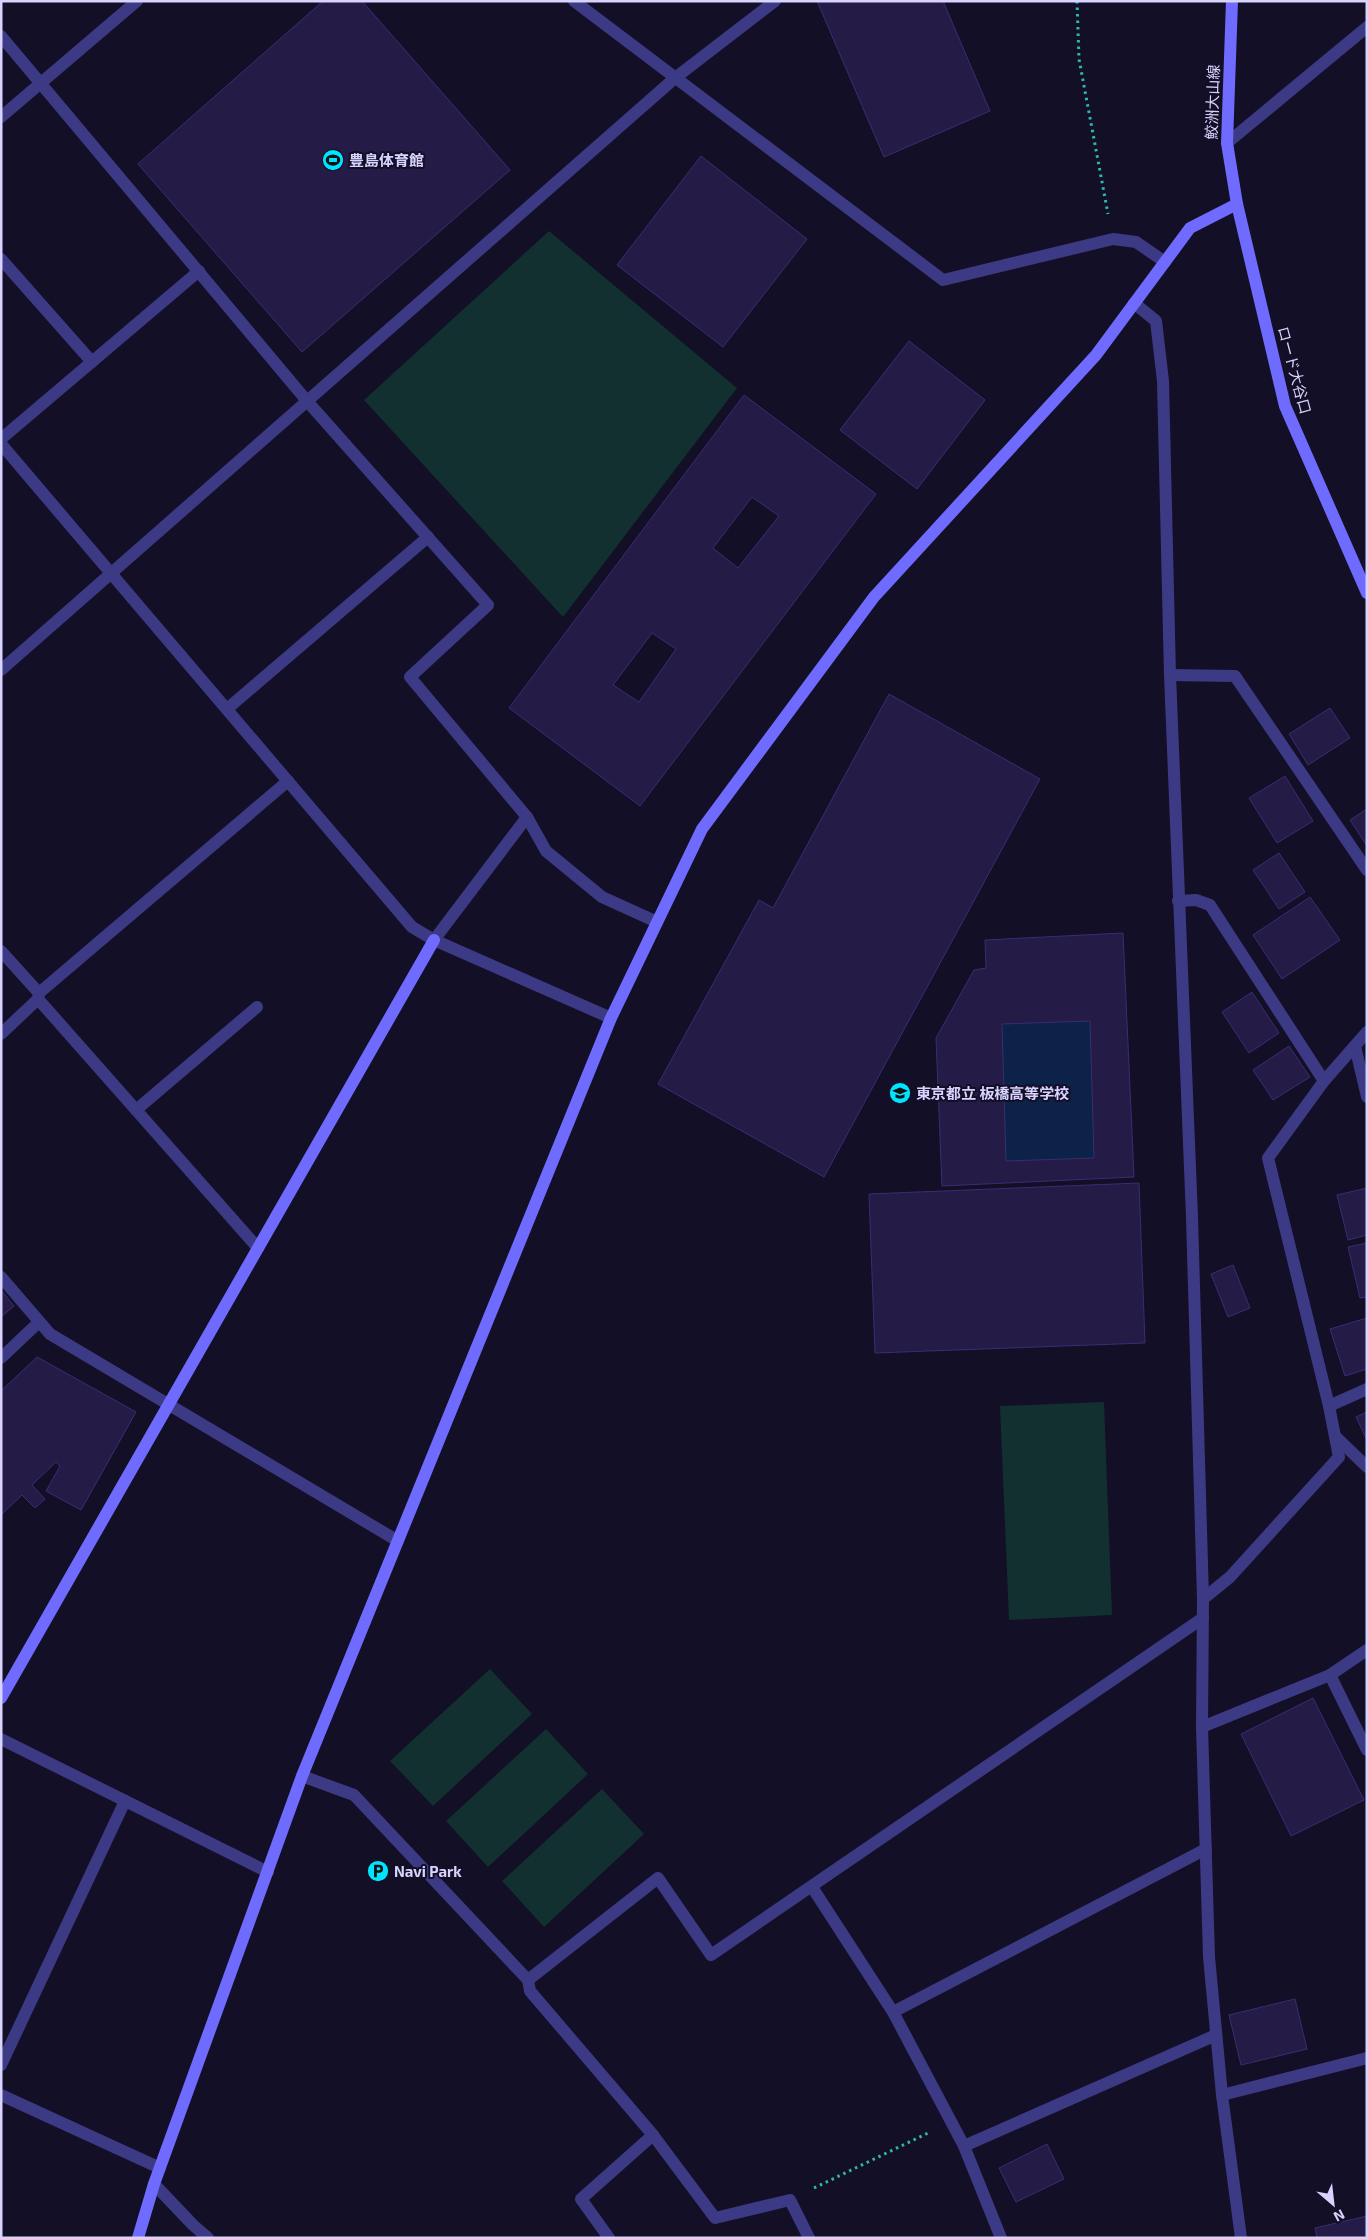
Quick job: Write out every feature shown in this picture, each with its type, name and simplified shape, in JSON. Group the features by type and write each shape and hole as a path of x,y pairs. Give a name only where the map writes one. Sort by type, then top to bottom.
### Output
{"street":[{"path":"1,117 137,1"},
{"path":"574,1 943,280 1113,239 1136,242 1165,262"},
{"path":"1,670 675,78 775,1"},
{"name":"鮫洲大山線","path":"1232,1 1227,143 1237,204"},
{"path":"1227,143 1367,26"},
{"path":"1,36 307,400 488,605 410,677 527,817 546,851 602,897 657,922"},
{"path":"138,2238 154,2184 302,1776 611,1018 702,829 874,597 1096,355 1190,228 1237,204"},
{"name":"ロード大谷口","path":"1237,204 1285,406 1367,593"},
{"path":"1,258 92,362"},
{"path":"1,439 199,271"},
{"path":"1134,303 1156,322 1163,381 1170,675 1192,1217 1203,1599 1202,1727 1209,1957 1222,2095 1241,2238"},
{"path":"1,444 412,927 434,940 611,1018"},
{"path":"227,709 428,537"},
{"path":"1170,675 1235,676 1367,870"},
{"path":"1,1034 38,996 288,781"},
{"path":"1,1698 434,940 527,817"},
{"path":"1178,901 1196,900 1210,904 1324,1081"},
{"path":"1,951 136,1110 258,1248"},
{"path":"136,1110 257,1007"},
{"path":"1203,1599 1230,1577 1338,1456 1329,1406 1268,1158 1324,1081 1367,1032"},
{"path":"1355,1046 1367,1097"},
{"path":"1,1276 50,1334 398,1541"},
{"path":"1,1358 39,1322"},
{"path":"1329,1406 1367,1389"},
{"path":"1335,1436 1367,1467"},
{"path":"528,1980 658,1878 711,1955 1203,1618"},
{"path":"1202,1727 1330,1676 1367,1650"},
{"path":"1330,1676 1367,1750"},
{"path":"1,1740 268,1872"},
{"path":"302,1776 354,1795 528,1980 530,1991 653,2135 715,2218 790,2200 809,2238"},
{"path":"1,2065 124,1801"},
{"path":"893,2012 1206,1849"},
{"path":"812,1886 893,2012 964,2146 1001,2238"},
{"path":"964,2146 1216,2035"},
{"path":"1222,2095 1367,2058"},
{"path":"1,2095 160,2168"},
{"path":"609,2238 581,2199 653,2135"},
{"path":"154,2184 192,2225 208,2238"}],"path":[{"path":"1077,1 1079,59 1113,239"},
{"path":"790,2200 951,2122"}],"green space":[{"path":"549,231 737,388 563,617 364,400"},
{"path":"1104,1402 1112,1615 1009,1620 1000,1406"},
{"path":"490,1669 532,1714 433,1806 390,1761"},
{"path":"546,1729 588,1774 488,1867 446,1821"},
{"path":"602,1789 644,1834 544,1927 502,1881"}],"water":[{"path":"1090,1021 1094,1158 1006,1161 1002,1024"}],"building":[{"path":"323,1 362,1 510,170 302,352 138,164"},
{"path":"817,1 943,1 990,111 884,157"},
{"path":"701,156 807,239 723,347 617,265"},
{"path":"909,341 985,400 917,489 840,430"},
{"path":"744,395 876,494 640,806 509,708","holes":["752,497 779,516 738,568 713,548","652,633 676,649 639,702 613,685"]},
{"path":"889,694 1040,779 824,1177 658,1084 759,900 773,908"},
{"path":"1330,708 1350,738 1308,765 1289,734"},
{"path":"1285,776 1313,821 1277,843 1249,798"},
{"path":"1367,809 1367,846 1350,820"},
{"path":"1279,853 1305,892 1279,909 1253,870"},
{"path":"1310,897 1340,940 1282,979 1253,935"},
{"path":"1123,933 1134,1177 942,1186 936,1038 974,970 986,968 985,940","holes":["1090,1021 1094,1158 1006,1161 1002,1024"]},
{"path":"1252,992 1279,1033 1249,1053 1222,1012"},
{"path":"1289,1046 1310,1077 1273,1100 1253,1070"},
{"path":"1139,1183 1145,1343 875,1353 869,1194"},
{"path":"1367,1188 1367,1235 1348,1240 1337,1195"},
{"path":"1367,1243 1367,1297 1360,1298 1348,1247"},
{"path":"1233,1265 1250,1308 1228,1317 1211,1274"},
{"path":"1,1290 14,1306 1,1317"},
{"path":"1367,1318 1367,1369 1345,1376 1330,1329"},
{"path":"37,1357 136,1412 81,1510 46,1491 60,1466 56,1462 32,1485 45,1499 35,1508 22,1495 1,1515 1,1391"},
{"path":"1367,1412 1367,1440 1356,1417"},
{"path":"1313,1698 1364,1800 1291,1836 1241,1734"},
{"path":"1295,1999 1307,2049 1241,2065 1229,2015"},
{"path":"1047,2144 1064,2179 1016,2202 999,2168"},
{"path":"1367,2216 1367,2238 1317,2238 1315,2228"}],"place":[{"name":"豊島体育館","path":"333,160"},
{"name":"東京都立 板橋高等学校","path":"900,1093"},
{"name":"Navi Park","path":"378,1871"}]}
